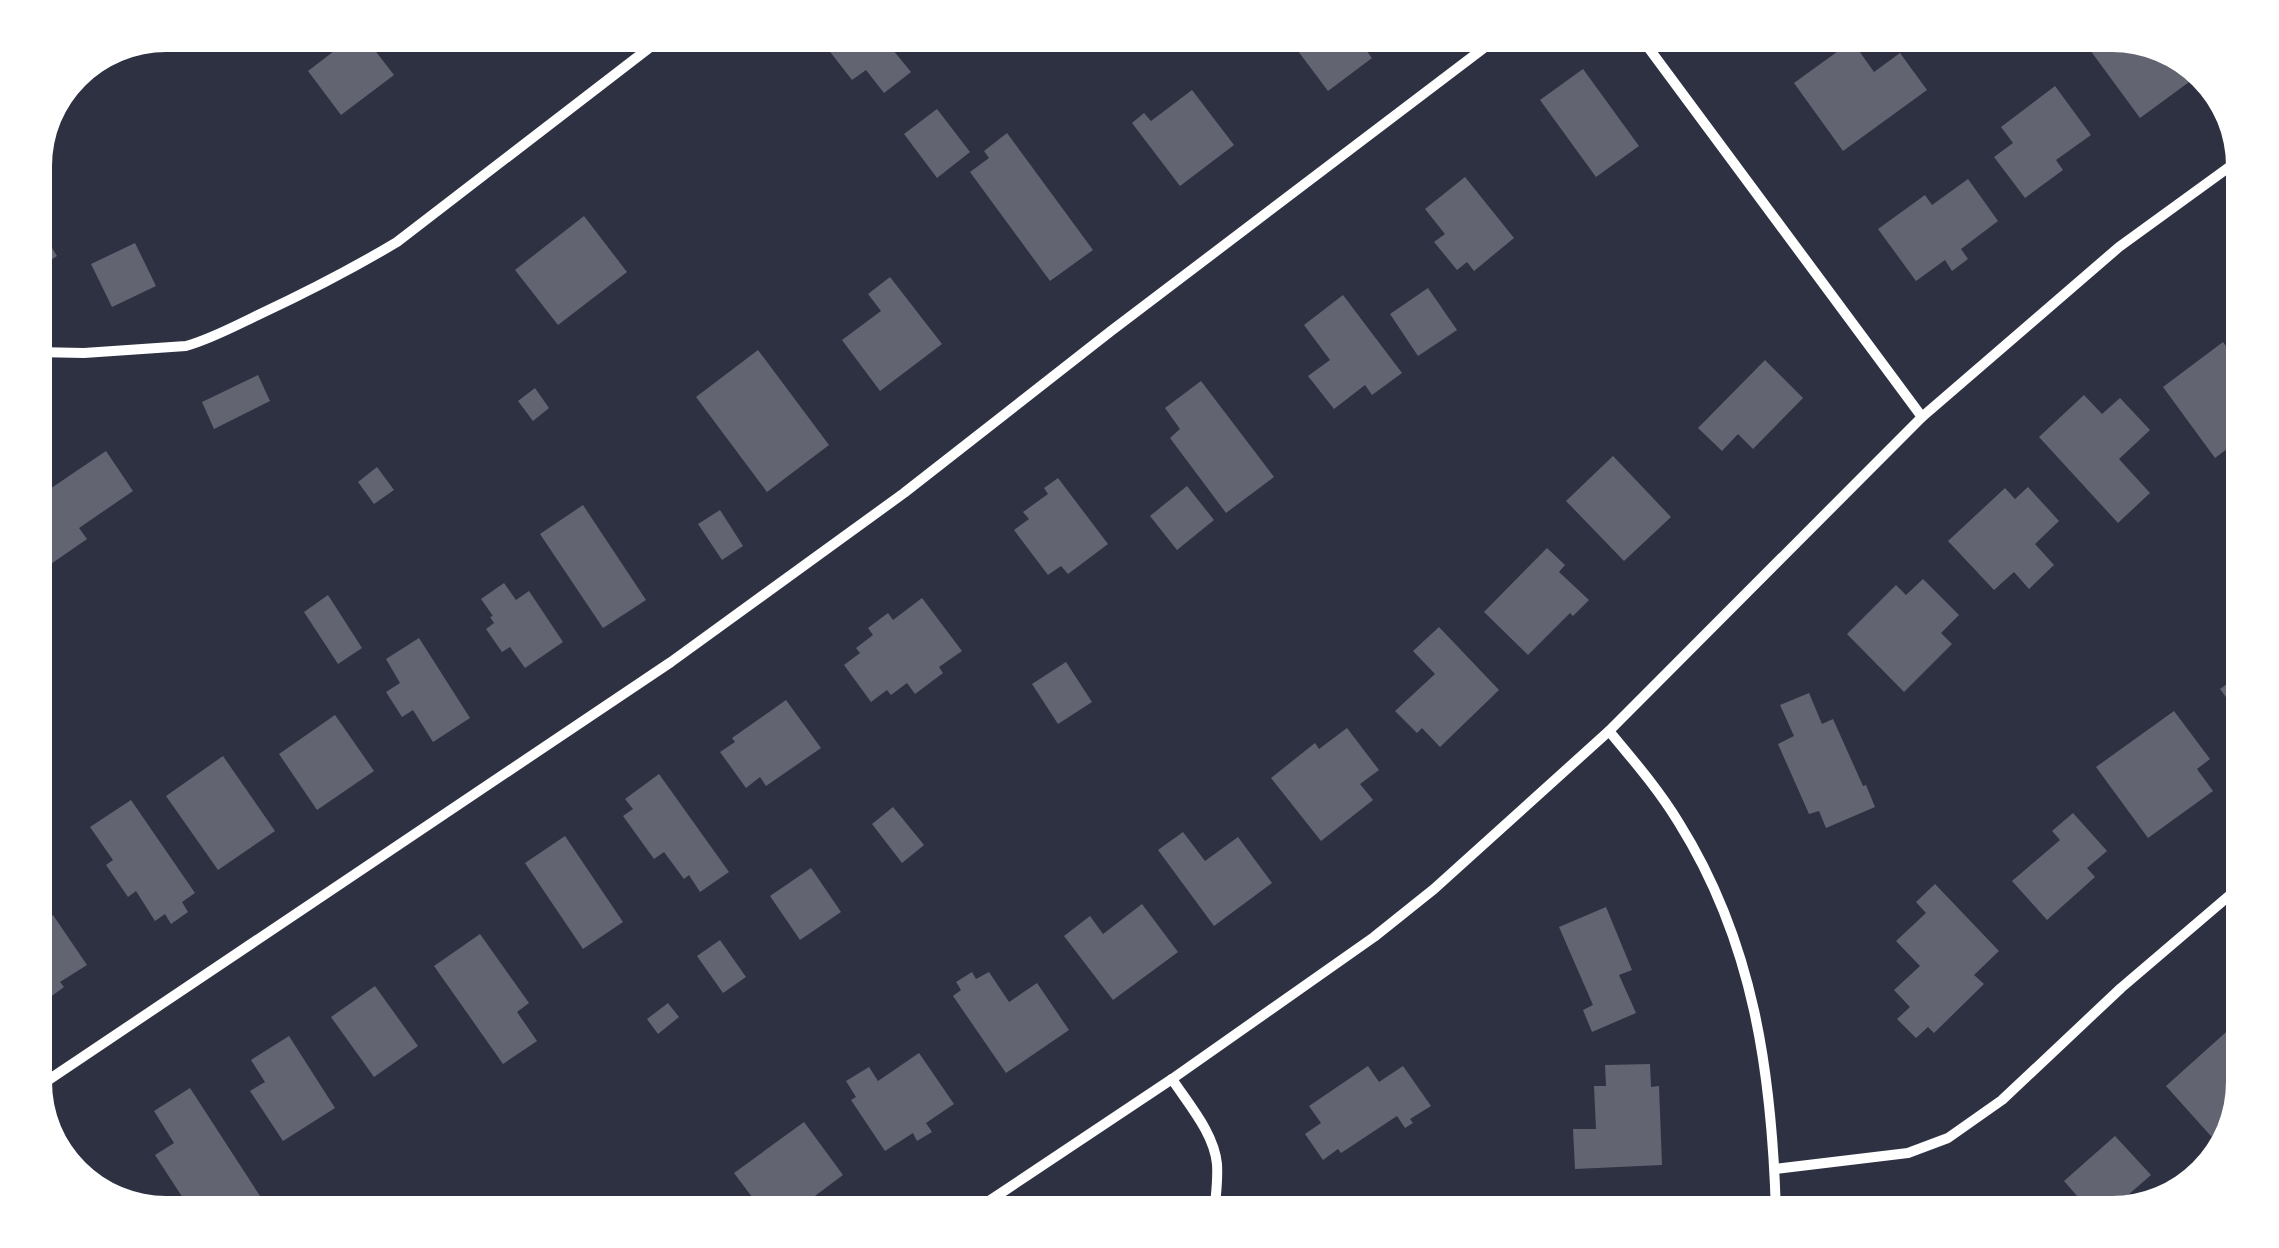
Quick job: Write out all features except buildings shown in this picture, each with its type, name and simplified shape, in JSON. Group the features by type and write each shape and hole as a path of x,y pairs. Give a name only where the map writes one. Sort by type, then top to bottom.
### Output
{"street":[{"path":"53,352 172,348 201,342 355,267 396,242 644,52"},
{"path":"53,1077 543,750 904,494 1479,52"},
{"path":"1652,52 1922,418"},
{"path":"996,1196 1172,1079 1434,889 1609,731 1922,418 2120,247 2226,169"},
{"path":"1609,731 1678,820 1731,927 1760,1031 1776,1196"},
{"path":"1775,1169 1908,1154 1948,1138 2002,1100 2121,988 2226,898"},
{"path":"1172,1079 1204,1126 1215,1151 1216,1196"}]}
